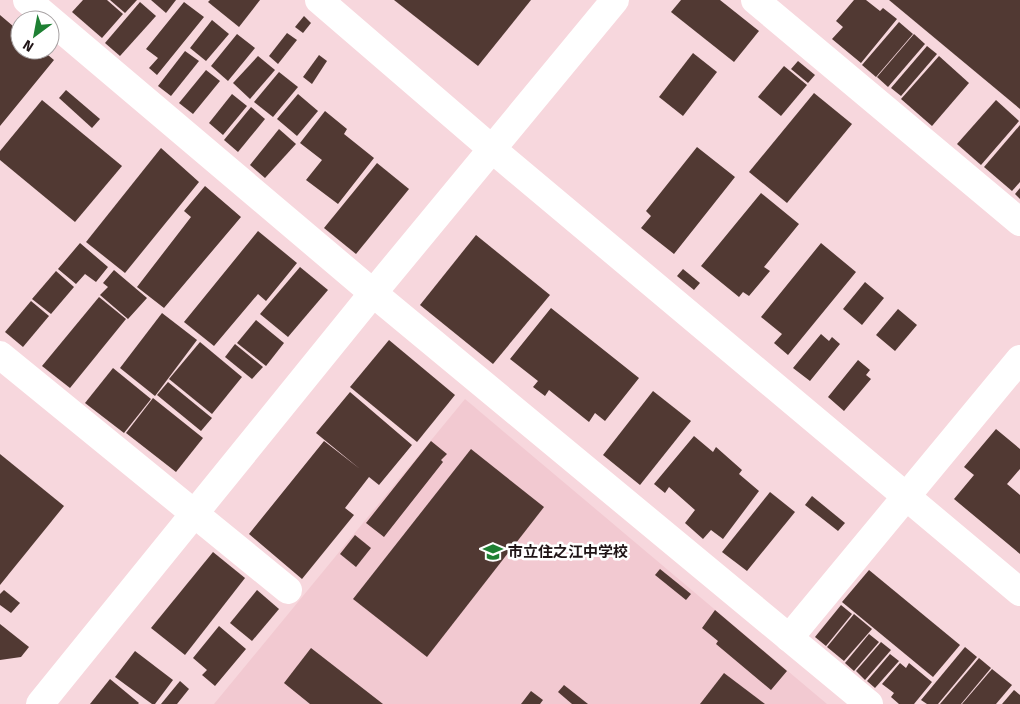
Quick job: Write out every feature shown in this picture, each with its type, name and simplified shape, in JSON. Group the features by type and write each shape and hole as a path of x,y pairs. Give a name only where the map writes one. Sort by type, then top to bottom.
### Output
{"street":[{"path":"27,0 373,293 869,704"},
{"path":"319,0 492,149 1020,592"},
{"path":"40,704 373,293 614,0"},
{"path":"756,0 1020,222"},
{"path":"0,355 288,590"},
{"path":"789,638 1020,359"}],"shaded area":[{"name":"市立住之江中学校","path":"465,399 827,704 214,704"}],"building":[{"path":"83,0 107,0 123,14 102,38 72,12"},
{"path":"110,0 137,0 125,13"},
{"path":"151,0 176,0 166,13"},
{"path":"210,0 260,0 239,27 208,2"},
{"path":"394,0 531,0 478,66"},
{"path":"681,0 720,0 759,31 734,62 671,12"},
{"path":"854,0 866,0 880,11 883,8 897,19 861,63 832,39 843,27 836,21"},
{"path":"889,0 1020,0 1020,109"},
{"path":"140,2 156,16 120,56 105,43"},
{"path":"184,2 204,17 157,75 149,68 158,58 146,49"},
{"path":"0,15 10,24 10,60 54,60 0,126"},
{"path":"304,16 311,23 303,33 295,27"},
{"path":"212,20 229,34 206,61 190,48"},
{"path":"899,22 913,34 876,77 862,65"},
{"path":"287,33 297,40 278,64 269,56"},
{"path":"237,34 255,48 228,81 211,66"},
{"path":"914,34 925,44 888,87 877,77"},
{"path":"927,46 937,54 901,96 891,88"},
{"path":"185,51 199,61 171,96 158,86"},
{"path":"693,53 717,72 683,116 659,97"},
{"path":"319,55 327,61 312,84 303,77"},
{"path":"258,56 275,70 250,99 233,83"},
{"path":"939,56 969,83 932,126 901,99"},
{"path":"798,61 815,75 808,83 791,69"},
{"path":"784,66 807,85 781,116 758,97"},
{"path":"206,70 220,81 193,114 179,103"},
{"path":"279,72 298,87 273,117 254,102"},
{"path":"66,90 100,119 92,128 59,98"},
{"path":"814,93 852,124 787,203 749,172"},
{"path":"232,94 247,106 223,135 209,123"},
{"path":"298,94 318,111 297,136 277,119"},
{"path":"42,100 122,166 75,222 0,160 0,151"},
{"path":"996,100 1019,121 981,165 957,144"},
{"path":"251,107 265,119 238,152 224,140"},
{"path":"325,111 347,129 344,134 374,158 338,204 306,180 322,160 300,143"},
{"path":"1020,125 1020,182 1012,191 984,167"},
{"path":"279,129 296,144 265,178 250,165"},
{"path":"697,147 735,177 674,254 641,228 651,216 646,211"},
{"path":"161,148 199,182 125,273 86,242"},
{"path":"377,163 409,189 356,254 324,228"},
{"path":"205,186 241,217 164,308 137,287 191,217 184,211"},
{"path":"1020,188 1020,199 1015,194"},
{"path":"761,193 799,224 764,267 770,271 749,296 743,292 739,297 701,266"},
{"path":"258,231 297,263 266,301 258,294 214,346 184,322"},
{"path":"476,235 550,295 493,364 420,305"},
{"path":"80,243 108,267 96,282 85,274 76,284 58,269"},
{"path":"821,243 856,272 788,355 774,343 782,334 761,317"},
{"path":"300,267 328,290 288,337 260,314"},
{"path":"683,269 700,283 694,290 677,276"},
{"path":"114,270 147,298 128,319 100,295 108,287 103,283"},
{"path":"56,271 74,287 51,314 32,299"},
{"path":"865,282 884,298 862,325 843,309"},
{"path":"99,297 126,319 70,388 42,366"},
{"path":"31,301 49,316 23,347 5,332"},
{"path":"551,308 639,378 605,421 595,413 589,422 549,390 545,396 533,387 538,381 510,359"},
{"path":"898,309 917,325 895,351 876,335"},
{"path":"162,313 197,340 155,396 120,368"},
{"path":"256,320 284,343 266,366 237,343"},
{"path":"821,334 829,341 832,337 840,344 810,381 793,368"},
{"path":"389,340 455,395 417,442 350,387"},
{"path":"200,342 242,377 212,414 169,379"},
{"path":"235,344 263,367 252,379 225,357"},
{"path":"858,360 870,370 866,375 871,379 844,411 828,397"},
{"path":"113,368 151,399 124,433 85,403"},
{"path":"168,382 212,418 201,431 157,395"},
{"path":"653,391 691,421 640,485 603,455"},
{"path":"350,392 412,445 379,485 369,477 345,508 354,515 302,579 249,534 324,441 360,469 316,433"},
{"path":"153,398 203,438 176,472 126,433"},
{"path":"996,429 1020,449 1020,469 1007,484 1020,495 1020,554 954,499 974,475 964,467"},
{"path":"694,436 713,452 716,447 742,470 739,474 759,491 723,539 711,530 703,539 685,523 695,510 669,487 665,493 654,484"},
{"path":"431,441 447,454 441,460 443,462 384,537 366,523"},
{"path":"471,449 544,507 427,657 353,599"},
{"path":"0,454 64,506 0,585"},
{"path":"770,492 795,512 747,571 722,552"},
{"path":"812,496 845,523 838,531 805,505"},
{"path":"355,535 371,548 356,567 340,554"},
{"path":"213,552 245,578 185,655 151,628"},
{"path":"660,569 691,594 686,600 655,575"},
{"path":"869,570 960,645 933,677 842,602"},
{"path":"4,590 20,603 11,613 0,605 0,594"},
{"path":"257,590 279,609 252,641 230,623"},
{"path":"841,605 852,614 826,646 815,637"},
{"path":"715,610 787,671 771,690 716,644 718,641 702,628"},
{"path":"854,614 872,629 844,661 827,647"},
{"path":"0,624 29,647 21,657 0,660"},
{"path":"219,626 246,649 215,686 202,675 207,670 193,658"},
{"path":"869,634 879,642 854,671 845,663"},
{"path":"881,642 891,650 865,680 856,671"},
{"path":"965,647 977,657 938,704 927,704 921,700"},
{"path":"311,648 383,704 310,704 284,683"},
{"path":"135,651 173,680 155,704 152,704 115,677"},
{"path":"890,654 899,661 875,688 867,681"},
{"path":"979,658 991,668 961,704 940,704"},
{"path":"900,663 906,668 909,663 932,682 914,704 899,704 891,697 894,693 882,684"},
{"path":"992,669 1012,685 996,704 962,704"},
{"path":"724,673 765,704 700,704"},
{"path":"110,679 139,703 90,704"},
{"path":"180,681 189,689 177,704 161,704"},
{"path":"564,685 588,704 572,704 558,692"},
{"path":"1014,690 1020,695 1020,704 1002,704"},
{"path":"531,691 543,700 540,704 521,704"}],"place":[{"name":"市立住之江中学校","path":"493,552"}]}
